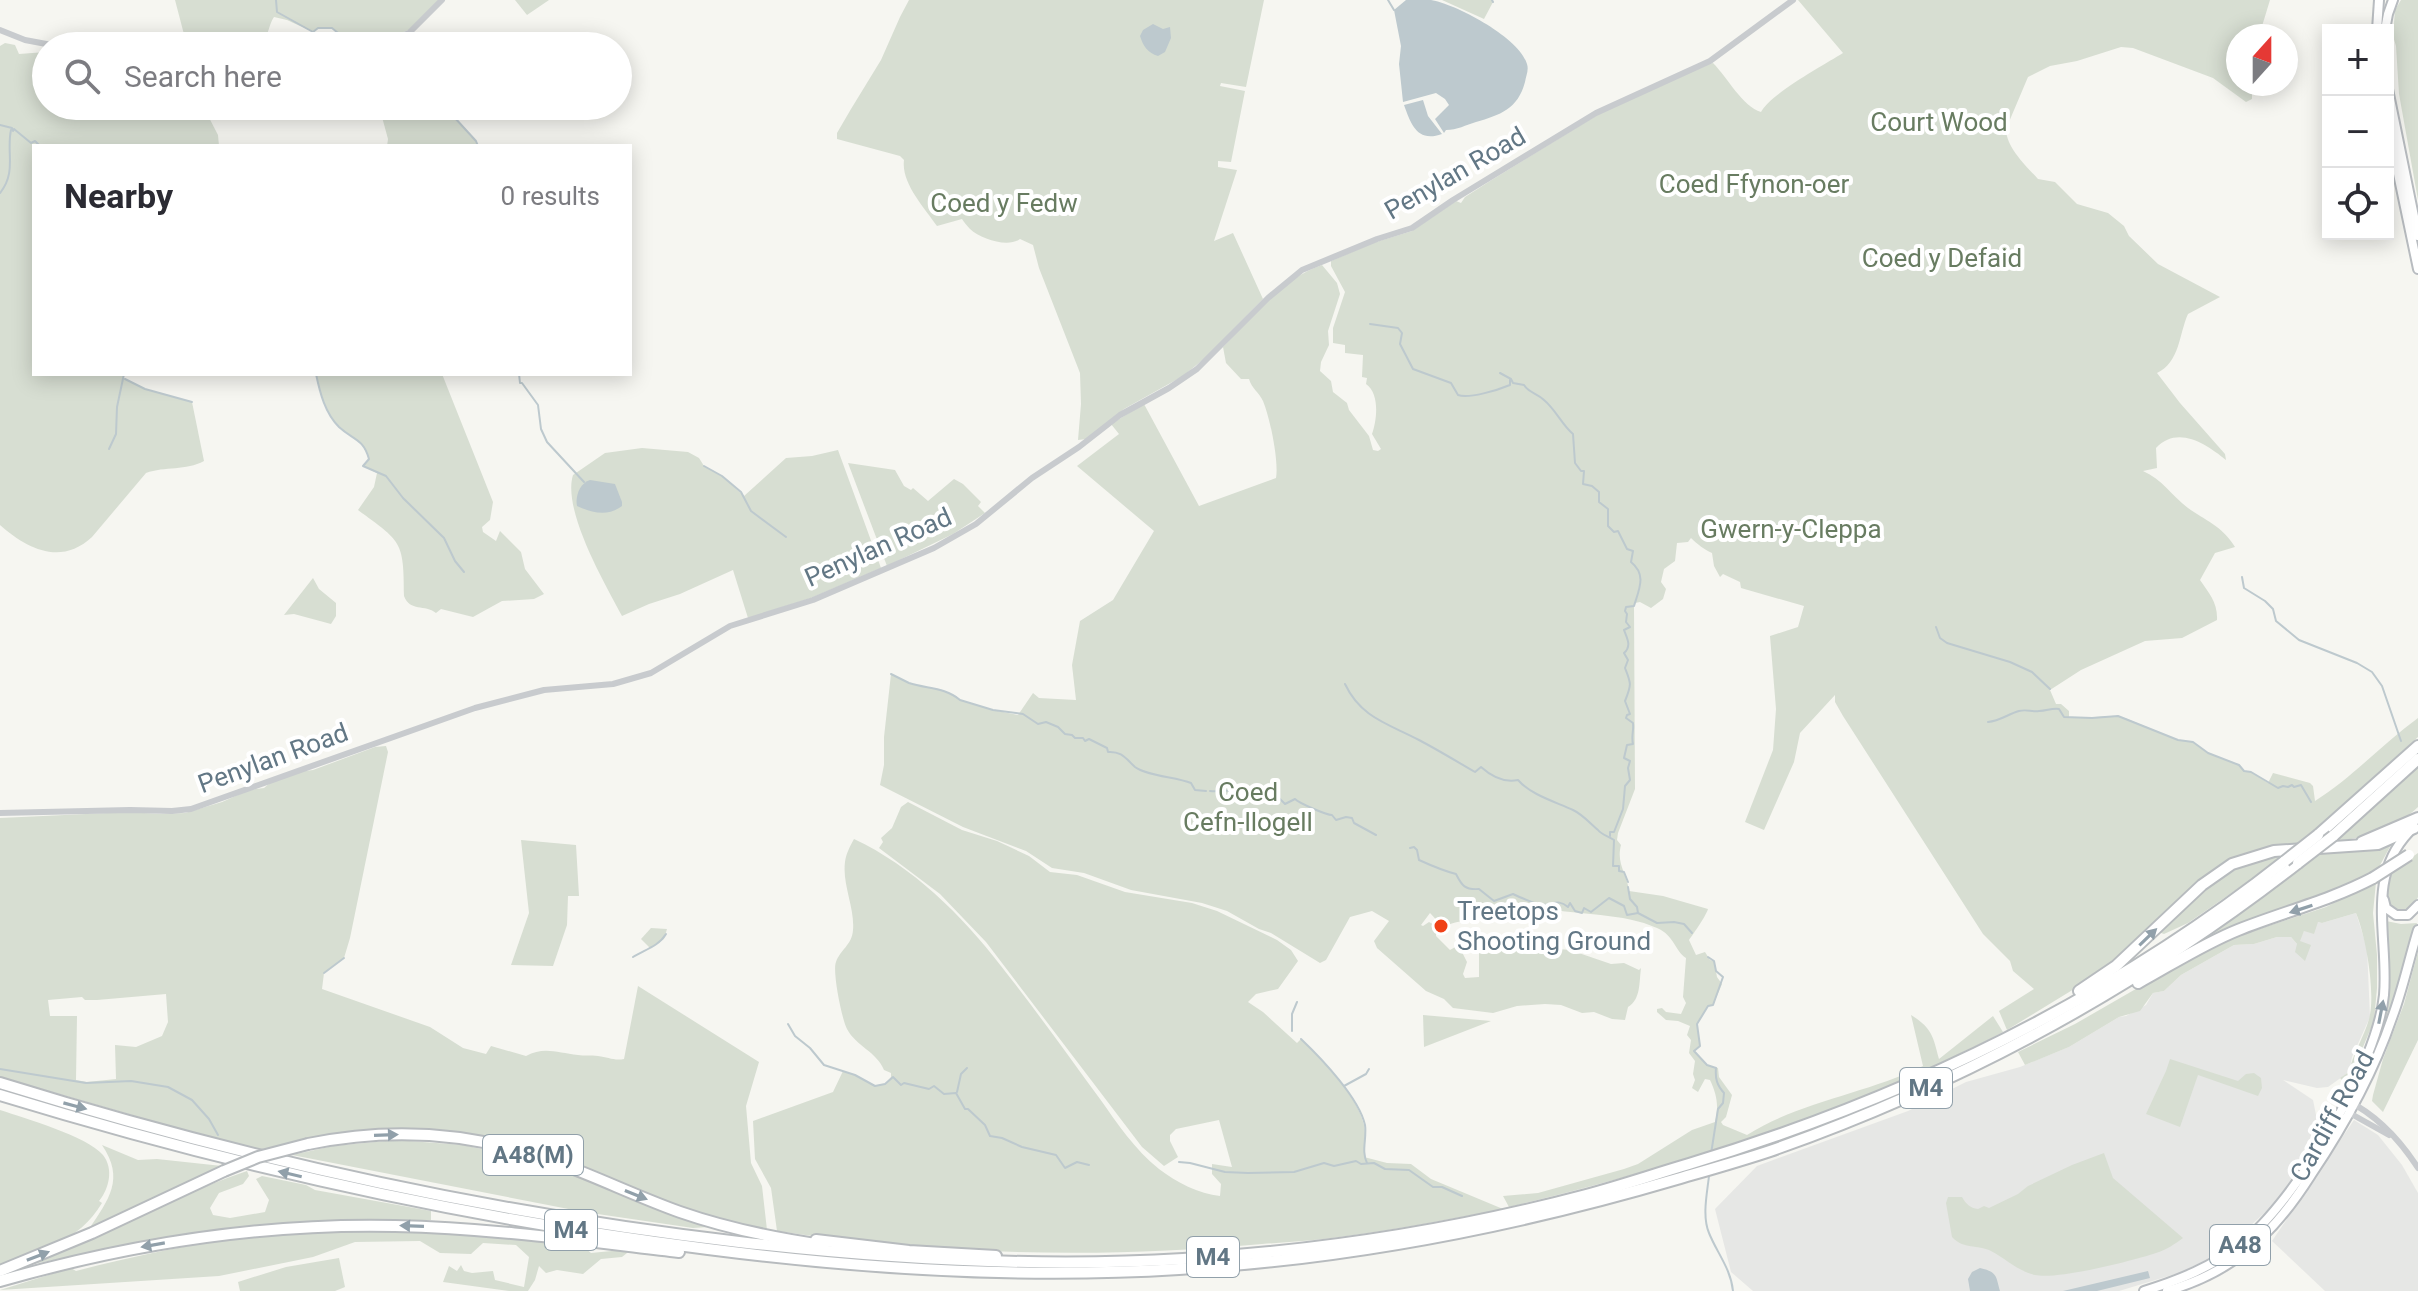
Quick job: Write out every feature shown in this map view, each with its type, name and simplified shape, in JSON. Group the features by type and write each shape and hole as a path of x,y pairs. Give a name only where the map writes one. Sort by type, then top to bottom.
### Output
{"highway":[{"name":"M4","path":"0,1083 160,1129 368,1182 633,1228 920,1264 1055,1273 1216,1267 1389,1247 1508,1219 1765,1141 1875,1099 1967,1058 2059,1011 2227,905 2318,835 2418,746"},
{"name":"M4","path":"1952,1076 2021,1042 2126,983 2231,913 2333,836 2418,759"},
{"name":"M4","path":"1967,1058 2101,977 2133,952 2202,885 2232,864 2274,851 2353,846 2417,824"},
{"name":"M4","path":"0,1095 199,1152 366,1192 659,1243 814,1261 920,1264 1184,1259 1337,1244 1589,1205 1767,1152 2026,1045 2209,943 2324,901 2373,878 2414,852"},
{"name":"A48(M)","path":"0,1271 84,1237 258,1157 308,1144 391,1134 439,1136 494,1144 557,1162 682,1212 747,1231 882,1252 920,1264"},
{"path":"0,1281 127,1250 240,1233 369,1226 521,1231 659,1243"},
{"path":"490,1231 815,1267 881,1271 920,1264"},
{"name":"A48(M)","path":"747,1231 841,1244 937,1252 1027,1257 1139,1256 1184,1259"}],"main road":[{"path":"2377,24 2379,0"},
{"path":"2386,24 2393,0"},
{"path":"2389,96 2418,236"},
{"path":"2394,155 2418,269"},
{"name":"Cardiff Road","path":"2144,1291 2186,1277 2212,1264 2259,1229 2300,1177 2348,1106 2382,1010 2382,894 2389,863 2399,844 2417,824"},
{"path":"2382,894 2386,908 2396,915 2408,915 2418,905"},
{"name":"Cardiff Road","path":"2167,1291 2221,1269 2263,1236 2300,1192 2393,1018 2418,930"}],"street":[{"path":"410,32 442,0"},
{"name":"Penylan Road","path":"0,813 191,809 409,730 499,701 544,690 632,680 651,673 730,626 813,600 934,548 976,524 1032,478 1120,415 1197,369 1268,298 1302,270 1412,228 1596,113 1710,61 1793,0"},
{"path":"0,30 32,41"},
{"path":"2348,1106 2378,1120 2418,1168"}],"shaded area":[{"path":"1406,0 1431,0 1456,8 1486,24 1513,44 1528,68 1522,91 1513,105 1493,117 1444,133 1435,119 1449,105 1445,99 1436,93 1403,102 1399,64 1401,46 1394,10"},
{"path":"1153,24 1163,29 1170,27 1171,38 1165,52 1158,56 1146,49 1140,36"},
{"path":"1423,100 1428,116 1442,134 1426,136 1413,125 1404,105"},
{"path":"590,480 615,484 622,506 600,513 577,506 579,490"},
{"path":"2356,913 2367,948 2370,1017 2352,1057 2349,1072 2328,1087 2317,1088 2283,1080 2313,1100 2317,1120 2313,1142 2295,1176 2271,1207 2228,1246 2204,1261 2182,1272 2119,1291 1753,1291 1731,1272 1715,1209 1757,1166 1908,1111 1966,1082 2020,1067 2069,1047 2146,1005 2153,993 2164,991 2181,975 2234,945 2254,944 2277,937 2291,937 2297,944 2304,931 2318,922"},
{"path":"2354,1120 2378,1135 2402,1165 2418,1193 2418,1291 2325,1291 2272,1241"},
{"path":"1980,1268 1993,1273 2000,1291 1970,1291 1968,1279 1972,1272"},
{"path":"2148,1271 2150,1278 2097,1291 2063,1291"}],"green space":[{"path":"175,0 439,0 403,32 337,32 333,28 318,28 313,32 274,17 268,32 183,32"},
{"path":"515,0 549,0 527,15"},
{"name":"Coed y Fedw","path":"909,0 1264,0 1246,87 1221,83 1220,86 1245,91 1231,162 1218,161 1218,167 1237,170 1214,241 1233,233 1263,299 1183,376 1124,409 1086,439 1078,440 1080,373 1033,245 1020,239 1009,243 987,239 970,229 962,219 937,226 910,186 904,160 900,156 837,139 837,133 881,60"},
{"path":"1442,0 1492,0 1493,2 1484,19"},
{"path":"1798,0 2270,0 2263,24 2226,24 2226,87 2213,78 2133,48 2121,47 2050,66 2028,77 2006,129 2013,149 2038,179 2055,182 2077,204 2108,213 2158,264 2220,297 2188,314 2175,355 2157,373 2225,454 2226,460 2192,439 2173,438 2156,448 2157,468 2143,471 2218,528 2235,547 2215,553 2200,580 2214,603 2217,620 2182,638 2145,641 2081,670 2050,690 2056,704 2069,711 2069,717 2125,718 2178,740 2193,742 2207,753 2239,765 2244,771 2268,783 2273,773 2310,783 2315,801 2418,718 2418,737 2297,846 2204,878 2127,951 2092,978 2007,1030 1999,1011 2034,989 2013,971 2010,961 1983,934 1843,716 1835,702 1835,695 1800,733 1794,762 1764,830 1745,822 1773,750 1776,709 1770,636 1798,627 1804,606 1741,588 1740,582 1723,574 1720,577 1712,553 1691,538 1688,542 1677,543 1675,561 1664,569 1661,582 1666,589 1663,599 1651,608 1640,602 1634,606 1635,789 1617,840 1621,845 1621,863 1629,891 1663,896 1708,909 1689,940 1696,955 1705,952 1714,961 1717,977 1722,984 1713,1005 1708,1006 1697,1024 1700,1046 1695,1051 1707,1065 1718,1068 1719,1077 1732,1095 1726,1117 1721,1122 1723,1125 1747,1135 1789,1114 1923,1066 1911,1015 1931,1033 1939,1059 1993,1016 2003,1032 1884,1088 1762,1134 1636,1174 1509,1207 1503,1196 1538,1193 1624,1169 1638,1164 1692,1130 1715,1122 1717,1101 1710,1080 1705,1079 1698,1092 1692,1088 1695,1061 1689,1053 1691,1040 1687,1035 1690,1026 1666,1020 1657,1012 1662,1008 1666,1012 1681,1014 1686,1003 1683,997 1686,958 1657,928 1630,920 1524,903 1443,927 1430,913 1421,925 1429,922 1440,928 1436,936 1450,950 1457,946 1461,950 1467,962 1463,974 1465,978 1479,977 1479,946 1491,940 1516,940 1538,947 1570,950 1611,964 1624,963 1639,970 1641,968 1637,995 1628,1007 1625,1020 1594,1012 1582,1013 1561,1005 1517,1006 1493,1013 1453,1008 1444,999 1426,991 1377,948 1374,941 1389,921 1372,911 1350,917 1326,960 1320,963 1227,911 1202,903 1131,890 1084,873 1052,868 1026,851 963,827 880,785 891,674 911,684 939,689 961,700 1018,715 1033,693 1039,698 1076,700 1072,665 1080,621 1113,600 1154,531 1077,466 1119,434 1111,424 1144,404 1199,506 1276,478 1273,440 1263,401 1249,379 1241,379 1226,363 1223,347 1293,279 1322,265 1337,283 1340,294 1320,371 1331,381 1333,392 1347,403 1369,436 1373,450 1378,451 1381,449 1372,434 1376,415 1374,394 1366,384 1367,378 1362,377 1363,355 1345,353 1345,345 1333,343 1333,328 1345,292 1331,261 1412,231 1599,114 1709,64 1713,63 1742,98 1761,112 1786,89 1843,53"},
{"path":"2401,0 2418,0 2418,200 2399,94 2395,10"},
{"path":"5,43 15,45 19,54 32,53 32,120 210,120 218,135 219,144 32,144 32,376 124,376 145,389 192,402 204,461 146,473 92,537 68,551 44,551 33,547 0,525 0,46"},
{"path":"2238,96 2252,96 2246,102"},
{"path":"383,120 457,120 477,144 387,144"},
{"path":"316,376 443,376 493,502 490,520 482,527 483,532 496,541 500,531 521,552 525,569 544,594 534,599 502,601 473,617 441,609 436,613 410,604 404,596 403,563 397,544 358,510 374,487 377,473 363,466 369,459 364,447 339,427 321,395"},
{"path":"642,448 688,452 744,496 786,458 838,450 881,568 811,598 748,618 733,570 622,616 587,547 571,490 573,475 605,453"},
{"path":"848,463 895,470 904,486 913,488 928,501 954,479 981,502 978,506 985,513 953,534 887,566"},
{"path":"313,578 319,589 336,603 336,616 331,624 294,614 284,615"},
{"path":"386,746 388,752 350,938 344,958 324,973 322,989 430,1027 463,1048 486,1054 491,1046 526,1056 545,1051 624,1059 638,986 759,1062 746,1106 751,1163 762,1186 767,1230 696,1213 566,1161 391,1130 321,1136 260,1152 0,1077 0,818 129,812 185,813 375,747","holes":["166,994 168,1022 162,1036 136,1047 115,1045 116,1079 76,1080 77,1016 50,1016 48,1000 82,997 97,1000"]},
{"path":"2418,763 2418,807 2378,832 2331,842"},
{"path":"908,802 962,830 997,841 1029,856 1050,872 1077,875 1125,892 1192,903 1217,911 1277,940 1291,950 1298,961 1278,989 1256,994 1248,1002 1297,1043 1301,1039 1347,1091 1364,1125 1364,1157 1387,1163 1411,1164 1431,1179 1503,1209 1326,1239 1141,1252 958,1250 777,1231 771,1188 755,1159 753,1121 833,1092 843,1071 876,1086 885,1084 891,1077 891,1073 884,1070 877,1058 847,1029 836,985 836,962 853,930 845,870 846,856 854,839 916,878 970,928 1150,1162 1188,1187 1220,1196 1221,1184 1212,1174 1212,1164 1232,1167 1219,1120 1176,1129 1170,1135 1170,1141 1178,1157 1164,1166 1142,1147 986,942 940,894 879,848 883,842 881,838 892,828 901,807"},
{"path":"521,840 576,845 579,896 568,896 567,925 553,966 511,965 529,913"},
{"path":"2392,843 2378,869 2358,881 2204,940 2320,852 2371,851"},
{"path":"2418,853 2418,897 2408,908 2393,909 2386,898 2390,873"},
{"path":"2288,854 2188,923 2164,934 2158,932 2202,892 2232,872 2267,858"},
{"path":"2376,882 2373,913 2377,955 2374,1021 2349,1080 2344,1082 2340,1078 2349,1072 2371,1008 2369,966 2356,913 2318,922 2314,934 2304,931 2300,941 2311,945 2305,961 2295,952 2297,944 2291,937 2234,945 2181,975 2164,991 2153,993 2140,1011 2119,1017 2069,1047 2025,1065 2018,1052 2075,1024 2200,952 2326,907"},
{"path":"2386,921 2417,923 2387,1018 2360,1083 2387,990"},
{"path":"651,928 667,929 664,939 650,948 641,939"},
{"path":"2418,952 2418,1040 2383,1112 2372,1101 2373,1095"},
{"path":"1423,1015 1491,1021 1424,1047"},
{"path":"2170,1059 2238,1081 2246,1074 2254,1073 2261,1078 2262,1088 2258,1096 2198,1075 2180,1127 2146,1114"},
{"path":"0,1110 84,1141 103,1155 109,1173 108,1185 99,1201 102,1203 82,1227 57,1243 0,1265"},
{"path":"396,1140 463,1145 522,1158 559,1169 709,1227 693,1228 584,1212 292,1155 333,1146"},
{"path":"102,1145 138,1160 222,1166 89,1229 112,1188 112,1168"},
{"path":"2104,1153 2113,1178 2183,1238 2163,1250 2130,1261 2046,1276 2029,1273 1991,1251 1961,1244 1952,1237 1946,1203 1948,1197 1962,1197 1968,1205 1978,1209 1984,1206 1989,1208 2028,1186"},
{"path":"247,1171 249,1176 243,1184 219,1193 210,1208 213,1215 230,1218 265,1212 269,1200 256,1179 262,1176 306,1185 315,1190 431,1211 431,1220 311,1223 222,1230 151,1240 28,1265 197,1190"},
{"path":"309,1232 470,1233 579,1243 591,1253 632,1249 622,1257 601,1259 583,1274 557,1270 546,1273 539,1266 528,1291 443,1282 449,1266 457,1271 461,1265 464,1271 472,1273 493,1271 495,1280 524,1287 529,1257 516,1245 483,1243 471,1254 440,1253 420,1241 355,1242 313,1257 219,1276 0,1290 71,1268 76,1271 216,1241"},
{"path":"339,1258 345,1287 335,1291 240,1291 238,1282 286,1267"}],"waterway":[{"path":"276,0 277,12 313,32"},
{"path":"1388,0 1394,10"},
{"path":"313,32 318,28 332,28 337,32"},
{"path":"457,120 477,144"},
{"path":"0,125 12,128 31,143 35,141 38,144"},
{"path":"0,193 10,170 11,130"},
{"path":"1370,324 1398,328 1402,333 1400,344 1413,369 1451,383 1458,395 1491,391 1510,385 1510,380"},
{"path":"1500,373 1541,398 1573,434 1575,463 1584,471 1583,484 1599,492 1599,502 1608,509 1608,526 1614,532 1618,531 1627,549 1633,551 1631,562 1639,572 1634,606 1626,607 1625,611 1630,627 1624,630 1628,645 1624,653 1628,660 1625,668 1630,684 1625,701 1630,714 1626,718 1633,723 1633,744 1627,745 1624,758 1630,761 1630,780 1625,786 1623,809 1610,836"},
{"path":"109,449 116,434 117,407 124,376"},
{"path":"316,376 330,415 367,452 369,459 363,466 386,476 403,498 444,538 464,572"},
{"path":"519,376 520,383 538,405 541,429 547,442 584,482"},
{"path":"125,379 145,389 192,402"},
{"path":"704,466 741,492 751,511 786,537"},
{"path":"2242,577 2244,588 2265,601 2273,609 2276,621 2299,640 2372,672 2382,686 2401,741"},
{"path":"1936,627 1940,638 1947,643 2010,662 2032,672 2050,689"},
{"path":"891,674 960,700 993,710 1023,714 1038,724 1046,722 1065,734 1085,741 1089,739 1107,748 1108,752 1120,754 1140,770 1185,781 1191,783 1195,790 1206,791"},
{"path":"1345,684 1359,705 1377,719 1475,772 1481,767 1498,778 1518,780 1537,794 1580,814 1614,840 1613,866 1619,866 1619,871 1624,872 1628,882"},
{"path":"1988,722 2024,710 2059,709 2064,717 2118,716 2178,740 2193,742 2208,753 2239,765 2244,771 2278,788 2301,785 2311,802"},
{"path":"1210,791 1238,790 1247,793 1261,790 1264,799 1277,796 1285,804 1295,799 1332,815 1336,820 1352,818 1354,823 1376,835"},
{"path":"1410,848 1417,850 1419,860 1456,874 1464,886 1479,889 1494,901 1513,894 1541,905 1559,903 1568,907 1570,903 1575,911 1582,913 1584,908 1591,912 1609,898 1624,906 1627,915 1638,913"},
{"path":"1628,887 1630,899 1638,913 1657,923 1684,924 1692,933"},
{"path":"633,957 655,945 666,934"},
{"path":"1708,957 1723,977 1713,1005 1708,1006 1697,1024 1700,1046 1694,1051 1707,1065 1716,1068 1717,1082 1724,1093 1723,1103 1718,1109 1711,1154"},
{"path":"324,973 344,958"},
{"path":"1292,1031 1292,1014 1297,1002"},
{"path":"788,1024 795,1036 824,1065 855,1075 875,1086 885,1084 893,1077 901,1085 904,1083 929,1089 934,1086 944,1094 956,1093 965,1109 985,1125 990,1136 1056,1155 1065,1168 1077,1162 1089,1165"},
{"path":"1301,1039 1348,1091 1361,1114 1365,1125 1364,1154 1367,1163"},
{"path":"957,1092 961,1074 967,1068"},
{"path":"0,1069 86,1083 131,1081 168,1087 192,1100 218,1135"},
{"path":"1344,1086 1366,1074 1369,1069"},
{"path":"1179,1162 1225,1172 1248,1173 1294,1172 1324,1163 1334,1166 1356,1161 1361,1164 1374,1163 1385,1169 1409,1170 1433,1187 1442,1187 1462,1196"},
{"path":"1709,1176 1707,1226 1727,1268 1733,1291"}],"place":[{"name":"Treetops Shooting Ground","path":"1441,926"}],"park label":[{"name":"Court Wood","path":"1939,122"},
{"name":"Coed Ffynon-oer","path":"1754,184"},
{"name":"Coed y Defaid","path":"1942,258"},
{"name":"Gwern-y-Cleppa","path":"1791,529"},
{"name":"Coed Cefn-llogell","path":"1248,807"}]}
